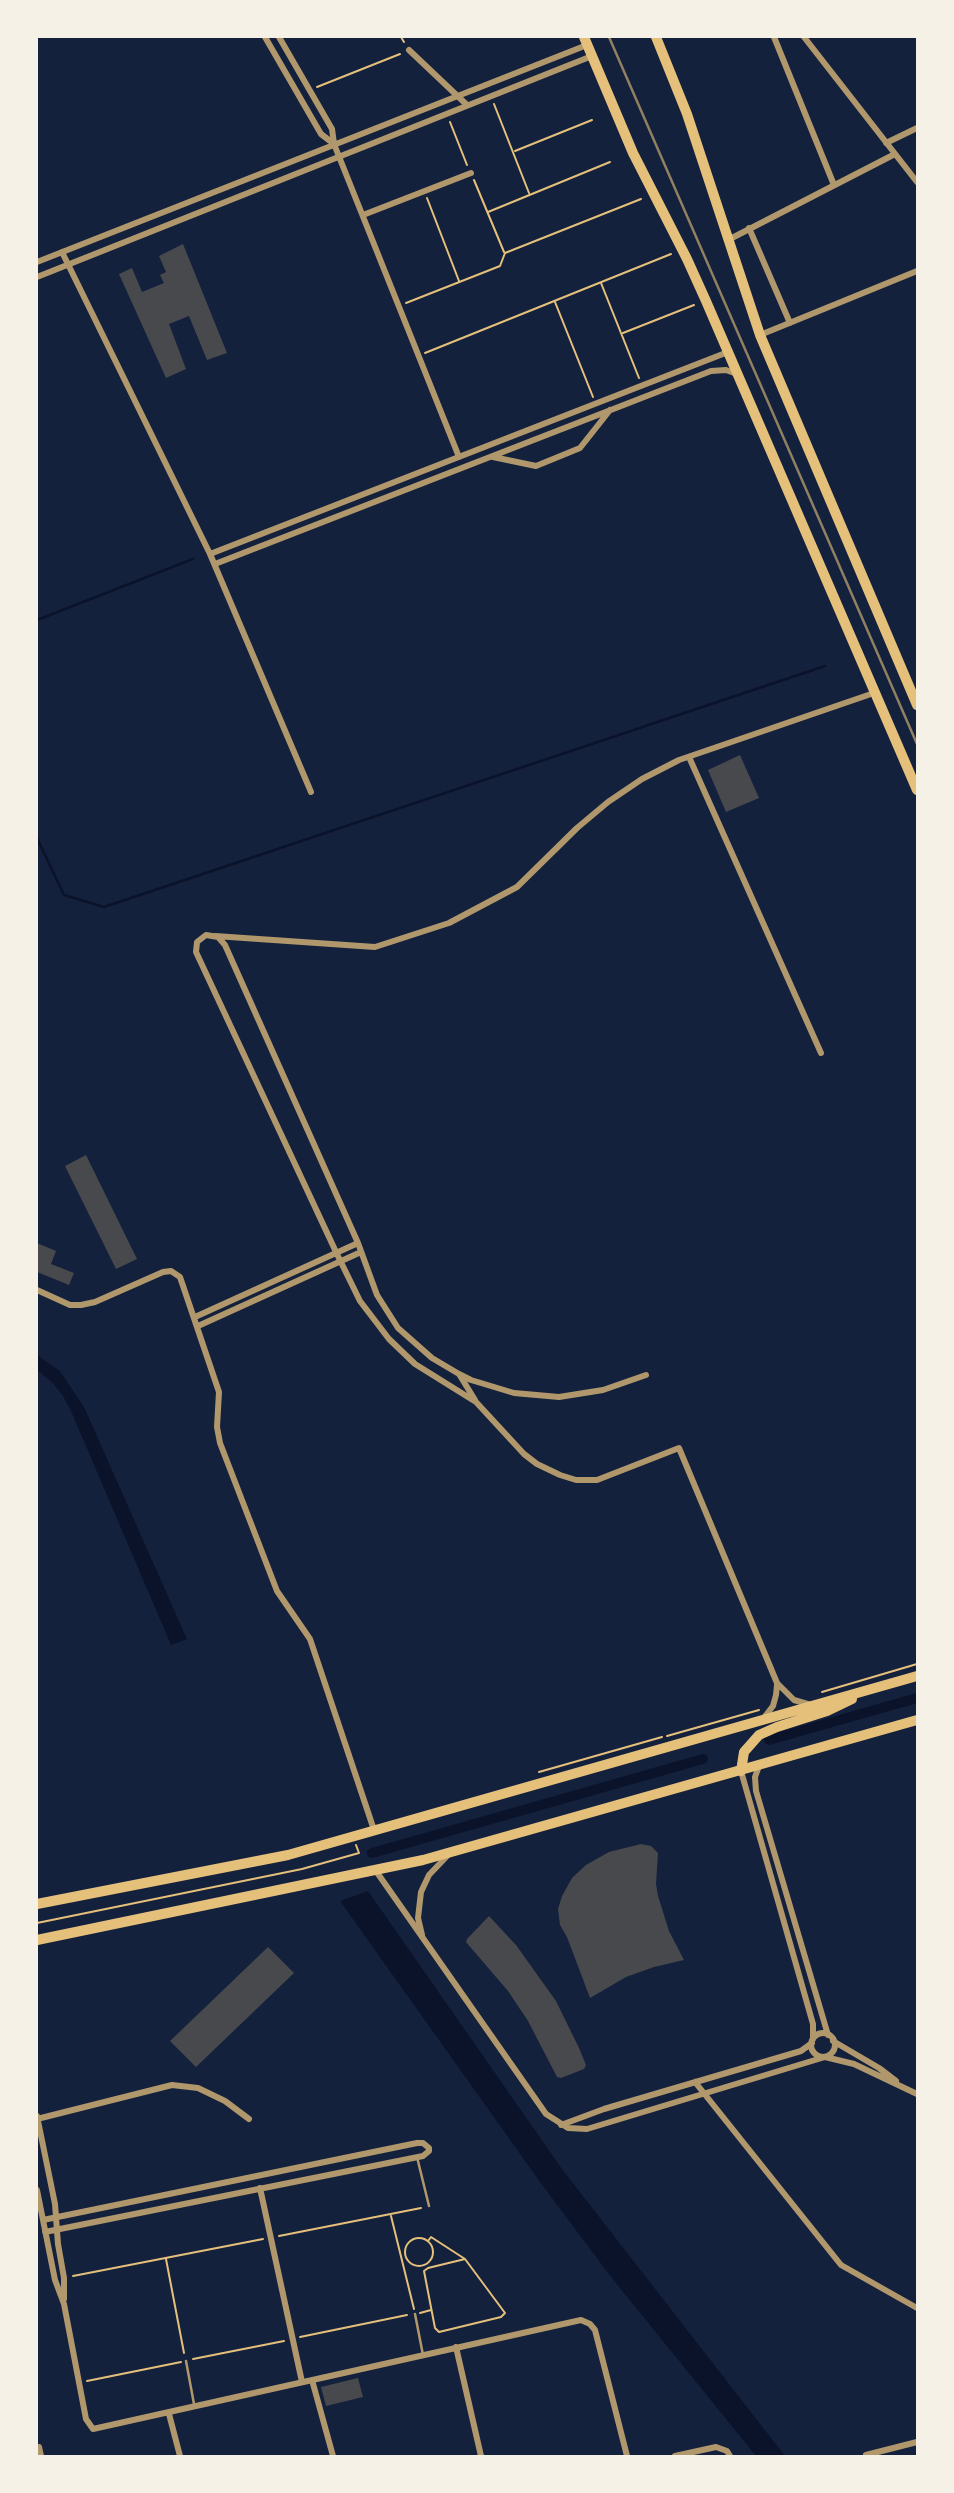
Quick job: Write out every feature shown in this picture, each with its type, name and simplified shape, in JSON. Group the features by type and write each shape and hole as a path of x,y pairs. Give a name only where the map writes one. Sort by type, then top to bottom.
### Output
{"main road":[{"path":"656,37 687,114 760,335 917,705"},
{"path":"586,41 633,153 687,259 917,790"},
{"path":"37,1904 263,1861 917,1676"},
{"path":"741,1771 744,1752 759,1735 895,1682"},
{"path":"37,1940 376,1871 452,1852 917,1720"}],"street":[{"path":"265,37 321,134 334,144"},
{"path":"279,37 332,129 334,144 459,457"},
{"path":"774,37 834,185"},
{"path":"804,37 917,182"},
{"path":"37,262 457,96 586,41"},
{"path":"409,50 467,106"},
{"path":"37,277 592,56"},
{"path":"886,144 917,128"},
{"path":"728,240 895,154"},
{"path":"363,215 471,173"},
{"path":"749,228 790,323"},
{"path":"62,252 215,564 311,792"},
{"path":"760,335 917,271"},
{"path":"210,554 728,352"},
{"path":"215,564 711,371 726,370 737,374"},
{"path":"491,457 536,466 569,453 580,448 610,410"},
{"path":"476,1402 415,1364 389,1339 360,1301 196,952 197,942 206,935 375,947 449,923 517,887 546,856 608,802 642,779 689,757 874,692"},
{"path":"689,757 821,1053"},
{"path":"206,935 218,937 225,945 358,1242 377,1295 398,1328 432,1358 459,1374 514,1393 559,1396 603,1390 646,1375"},
{"path":"195,1317 358,1242"},
{"path":"198,1326 361,1252"},
{"path":"37,1290 70,1304 81,1305 96,1302 163,1272 171,1271 180,1277 219,1392 217,1427 220,1443 277,1591 310,1639 374,1830"},
{"path":"459,1374 476,1402 524,1454 537,1464 576,1480 597,1480 679,1448 777,1683 794,1700 812,1706"},
{"path":"762,1720 773,1706 777,1683"},
{"path":"376,1871 546,2114 561,2125 587,2129 825,2057 834,2050 756,1791 755,1777 759,1766"},
{"path":"741,1771 813,2024 814,2053 845,2061 917,2094"},
{"path":"425,1944 418,1919 421,1892 435,1867 452,1852"},
{"path":"561,2125 604,2109 801,2050 819,2034 831,2038 879,2068 900,2085"},
{"path":"695,2082 842,2265 917,2308"},
{"path":"64,2304 64,2278 56,2218 37,2117 172,2085 198,2088 225,2101 249,2119"},
{"path":"43,2220 417,2143 427,2145 429,2151 417,2157 45,2232"},
{"path":"260,2188 302,2382"},
{"path":"37,2190 55,2280 64,2304 86,2419 93,2430 581,2320 590,2323 595,2330 627,2456"},
{"path":"456,2347 481,2456"},
{"path":"312,2380 333,2456"},
{"path":"169,2414 180,2456"},
{"path":"866,2455 917,2442"},
{"path":"39,2447 41,2456"},
{"path":"675,2456 716,2447 728,2454"}],"lane":[{"path":"417,2157 429,2207"},
{"path":"415,2314 423,2355"},
{"path":"186,2361 195,2407"}],"path":[{"path":"310,90 409,50"},
{"path":"491,96 529,194"},
{"path":"399,305 500,266 505,253 446,114"},
{"path":"513,152 592,120"},
{"path":"487,212 610,162"},
{"path":"425,191 460,282"},
{"path":"505,253 641,199"},
{"path":"419,356 671,254"},
{"path":"600,282 642,385"},
{"path":"554,301 595,404"},
{"path":"621,334 694,305"},
{"path":"820,1692 917,1664"},
{"path":"532,1774 773,1706"},
{"path":"37,1923 302,1869 359,1853 356,1843"},
{"path":"64,2278 429,2207"},
{"path":"390,2214 415,2314"},
{"path":"428,2241 431,2237 465,2259 505,2315 442,2333 436,2330 424,2271 465,2259"},
{"path":"420,2238 428,2241 433,2252 427,2263 419,2266 408,2261 405,2253 409,2242 420,2238"},
{"path":"166,2258 186,2361"},
{"path":"404,2268 408,2261"},
{"path":"79,2383 431,2310"}],"water":[{"path":"37,1355 60,1371 84,1407 187,1639 171,1645 71,1411 52,1382 37,1370"},
{"path":"368,1891 562,2169 785,2456 756,2456 611,2277 540,2182 340,1901"}],"building":[{"path":"183,244 227,353 207,360 189,316 169,324 186,369 166,378 119,274 132,268 142,292 164,283 160,275 166,272 159,256"},
{"path":"740,755 759,798 726,812 708,770"},
{"path":"86,1155 137,1259 116,1269 65,1166"},
{"path":"37,1243 56,1251 51,1264 74,1273 69,1285 37,1272"},
{"path":"641,1844 651,1846 658,1853 658,1896 669,1931 684,1960 626,1977 590,1998 560,1925 558,1909 562,1896 572,1878 586,1865 609,1852"},
{"path":"489,1916 516,1945 556,2001 586,2065 584,2069 557,2077 528,2021 508,1991 466,1942"},
{"path":"268,1947 294,1973 196,2067 170,2041"},
{"path":"358,2378 363,2397 326,2406 321,2387"}],"waterway":[{"path":"37,620 193,559"},
{"path":"37,838 64,895 104,907 825,666"},
{"path":"769,1740 917,1698"},
{"path":"372,1853 703,1759"}],"railway":[{"path":"609,37 917,744"}]}
